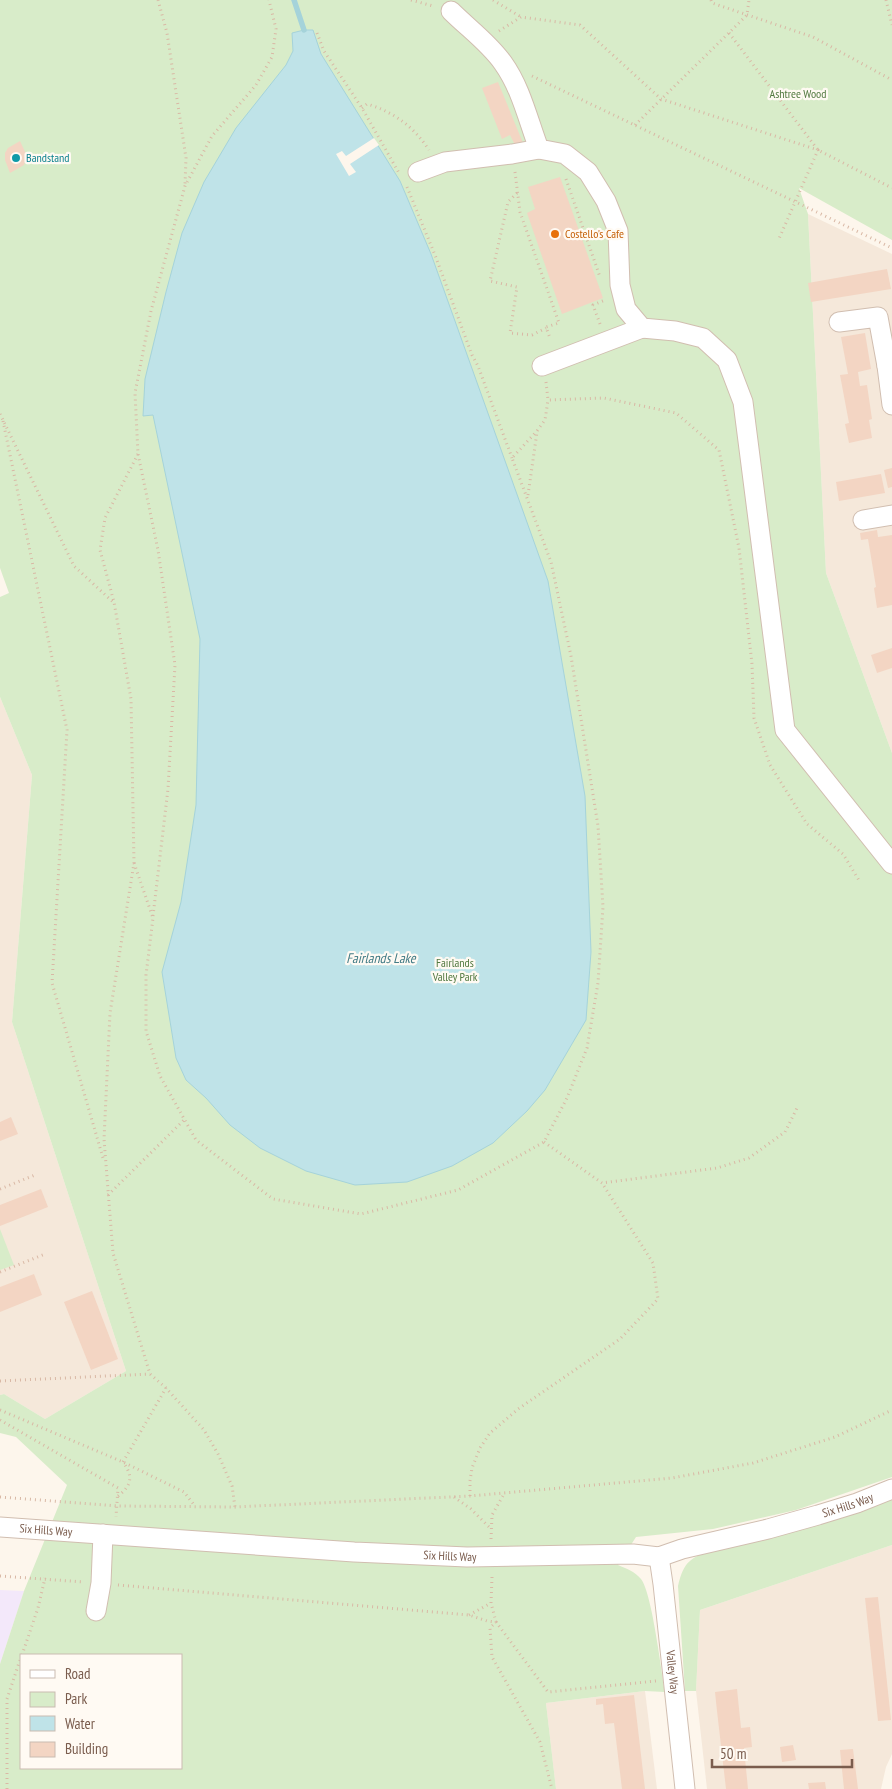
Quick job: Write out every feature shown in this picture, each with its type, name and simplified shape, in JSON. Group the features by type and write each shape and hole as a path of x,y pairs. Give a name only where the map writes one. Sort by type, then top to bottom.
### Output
{"street":[{"path":"451,11 484,41 502,62 513,78 548,151"},
{"path":"427,168 512,154 548,151 565,154 588,172 606,201 618,231 620,286 626,309 642,328"},
{"path":"840,322 878,317 890,365 892,405"},
{"path":"542,366 642,328 676,331 703,338 727,360 743,402 785,730 892,864"},
{"path":"863,520 892,515"},
{"name":"Six Hills Way","path":"0,1527 354,1552 458,1557 633,1554 659,1557 682,1549 818,1515 857,1503 892,1489"},
{"path":"96,1611 108,1534"},
{"name":"Valley Way","path":"659,1557 685,1789"}],"path":[{"path":"158,0 167,33 186,158 185,186"},
{"path":"269,0 276,29 272,57 256,85 212,136 185,186 151,311 135,393 138,454 158,550 175,665 168,789 146,975 146,1031 160,1076 196,1140 273,1200 361,1214 458,1190 544,1142 567,1098 587,1048 598,984 602,908 598,826 571,656 551,562 528,497 407,187 429,174 423,140 414,129 390,112 367,104 362,108"},
{"path":"411,0 451,11"},
{"path":"493,0 521,17 580,25 661,99 818,150 892,188"},
{"path":"711,0 712,3 812,37 892,80"},
{"path":"635,125 747,15 748,0"},
{"path":"886,0 892,25"},
{"path":"484,41 521,17"},
{"path":"317,33 324,51 362,108 400,175 423,162 427,168"},
{"path":"729,33 818,150"},
{"path":"529,74 892,248"},
{"path":"778,241 818,150"},
{"path":"548,151 601,281"},
{"path":"512,154 518,193 520,212 559,322 532,335 510,333 517,287 490,281 508,202 518,193"},
{"path":"607,342 593,305 608,299"},
{"path":"546,328 550,338"},
{"path":"512,458 538,431 545,420 548,393 542,366"},
{"path":"548,400 604,398 676,413 719,450 739,548 752,664 754,718 770,764 807,824 843,854 860,882"},
{"path":"0,414 74,566 114,602"},
{"path":"3,421 67,730 52,983 106,1166"},
{"path":"528,497 538,431"},
{"path":"138,454 105,518 100,550 114,602 131,699 134,862 110,1014 104,1139 113,1253 150,1374 166,1388 204,1430 218,1454 232,1486 235,1506"},
{"path":"134,862 153,918"},
{"path":"602,1183 717,1168 749,1158 786,1132 798,1106"},
{"path":"108,1196 185,1119"},
{"path":"470,1496 472,1468 480,1448 490,1433 518,1409 620,1340 658,1299 654,1262 602,1183 544,1142"},
{"path":"0,1189 35,1175"},
{"path":"0,1272 45,1254"},
{"path":"0,1381 150,1374"},
{"path":"124,1462 166,1388"},
{"path":"0,1410 124,1462 184,1492 195,1506"},
{"path":"0,1498 118,1506 235,1506 470,1496 672,1478 753,1463 834,1437 892,1410"},
{"path":"0,1420 118,1488 118,1506 108,1534"},
{"path":"118,1496 128,1487 130,1478 129,1470 124,1462"},
{"path":"492,1544 490,1528 492,1515 504,1493"},
{"path":"454,1497 490,1528"},
{"path":"0,1576 45,1578 469,1615 496,1622"},
{"path":"23,1654 38,1608 45,1578"},
{"path":"492,1578 491,1603 496,1622 548,1692 674,1680"},
{"path":"469,1615 491,1603"},
{"path":"496,1622 490,1628 492,1658 540,1742 552,1789"},
{"path":"7,1789 7,1699 20,1662"}],"shaded area":[{"path":"808,214 892,254 892,753 826,573"},
{"path":"0,697 32,775 12,1022 126,1371 45,1419 4,1394 0,1395"},
{"path":"892,1545 892,1754 886,1767 881,1789 707,1789 696,1691 700,1610"},
{"path":"0,1590 24,1591 0,1664"},
{"path":"645,1691 657,1789 556,1789 546,1703"}],"green space":[{"name":"Fairlands Valley Park","path":"0,0 892,0 892,240 799,188 808,214 826,573 892,753 892,1477 796,1510 713,1529 636,1537 618,1565 636,1574 645,1587 659,1650 665,1692 645,1691 546,1703 556,1789 0,1789 0,1664 24,1591 67,1485 16,1437 0,1433 0,1395 4,1394 45,1419 126,1371 12,1022 32,775 0,697 0,597 9,593 0,568"},
{"path":"0,1229 14,1265 0,1270"},
{"path":"892,1499 892,1545 700,1610 696,1691 685,1691 678,1586 683,1571 693,1558 713,1550"}],"water":[{"name":"Fairlands Lake","path":"313,30 321,54 400,181 431,254 548,581 585,796 591,952 586,1020 545,1090 527,1111 493,1143 452,1166 407,1182 355,1185 306,1171 260,1148 230,1125 206,1098 186,1080 176,1058 162,972 181,902 196,805 200,639 153,415 143,416 145,379 182,233 204,182 236,128 286,65 293,51 292,33"}],"pier":[{"path":"374,138 379,145 350,164 356,172 349,176 336,154 342,151 346,156"}],"building":[{"path":"498,82 523,143 515,145 510,135 502,139 482,88"},
{"name":"Bandstand","path":"20,141 27,156 24,165 10,173 5,160 5,153 8,148"},
{"path":"560,177 603,298 562,314 527,213 535,209 528,187"},
{"path":"887,269 891,289 811,302 808,283"},
{"path":"865,333 871,369 858,372 860,386 867,385 872,419 869,420 872,438 849,443 845,424 849,423 840,375 848,374 841,337"},
{"path":"892,468 892,487 888,488 884,470"},
{"path":"881,474 885,493 839,501 836,482"},
{"path":"877,530 878,537 892,535 892,605 877,608 874,588 876,587 868,539 861,540 860,533"},
{"path":"892,648 892,668 877,673 871,655"},
{"path":"11,1117 18,1134 0,1141 0,1122"},
{"path":"41,1189 48,1207 0,1226 0,1205"},
{"path":"34,1274 42,1295 0,1312 0,1287"},
{"path":"92,1291 118,1359 91,1370 64,1302"},
{"path":"878,1597 891,1720 878,1721 865,1598"},
{"path":"737,1689 741,1728 750,1727 752,1747 744,1748 748,1789 726,1789 715,1692"},
{"path":"634,1695 645,1789 622,1789 614,1723 605,1724 603,1704 596,1705 596,1699"},
{"path":"793,1745 796,1760 782,1762 780,1747"},
{"path":"853,1749 858,1789 844,1789 840,1750"},
{"path":"825,1782 826,1789 809,1789 808,1783"}],"waterway":[{"path":"294,0 304,30"}],"place":[{"name":"Bandstand","path":"16,158"},
{"name":"Costello's Cafe","path":"555,234"}],"park label":[{"name":"Ashtree Wood","path":"798,94"}]}
